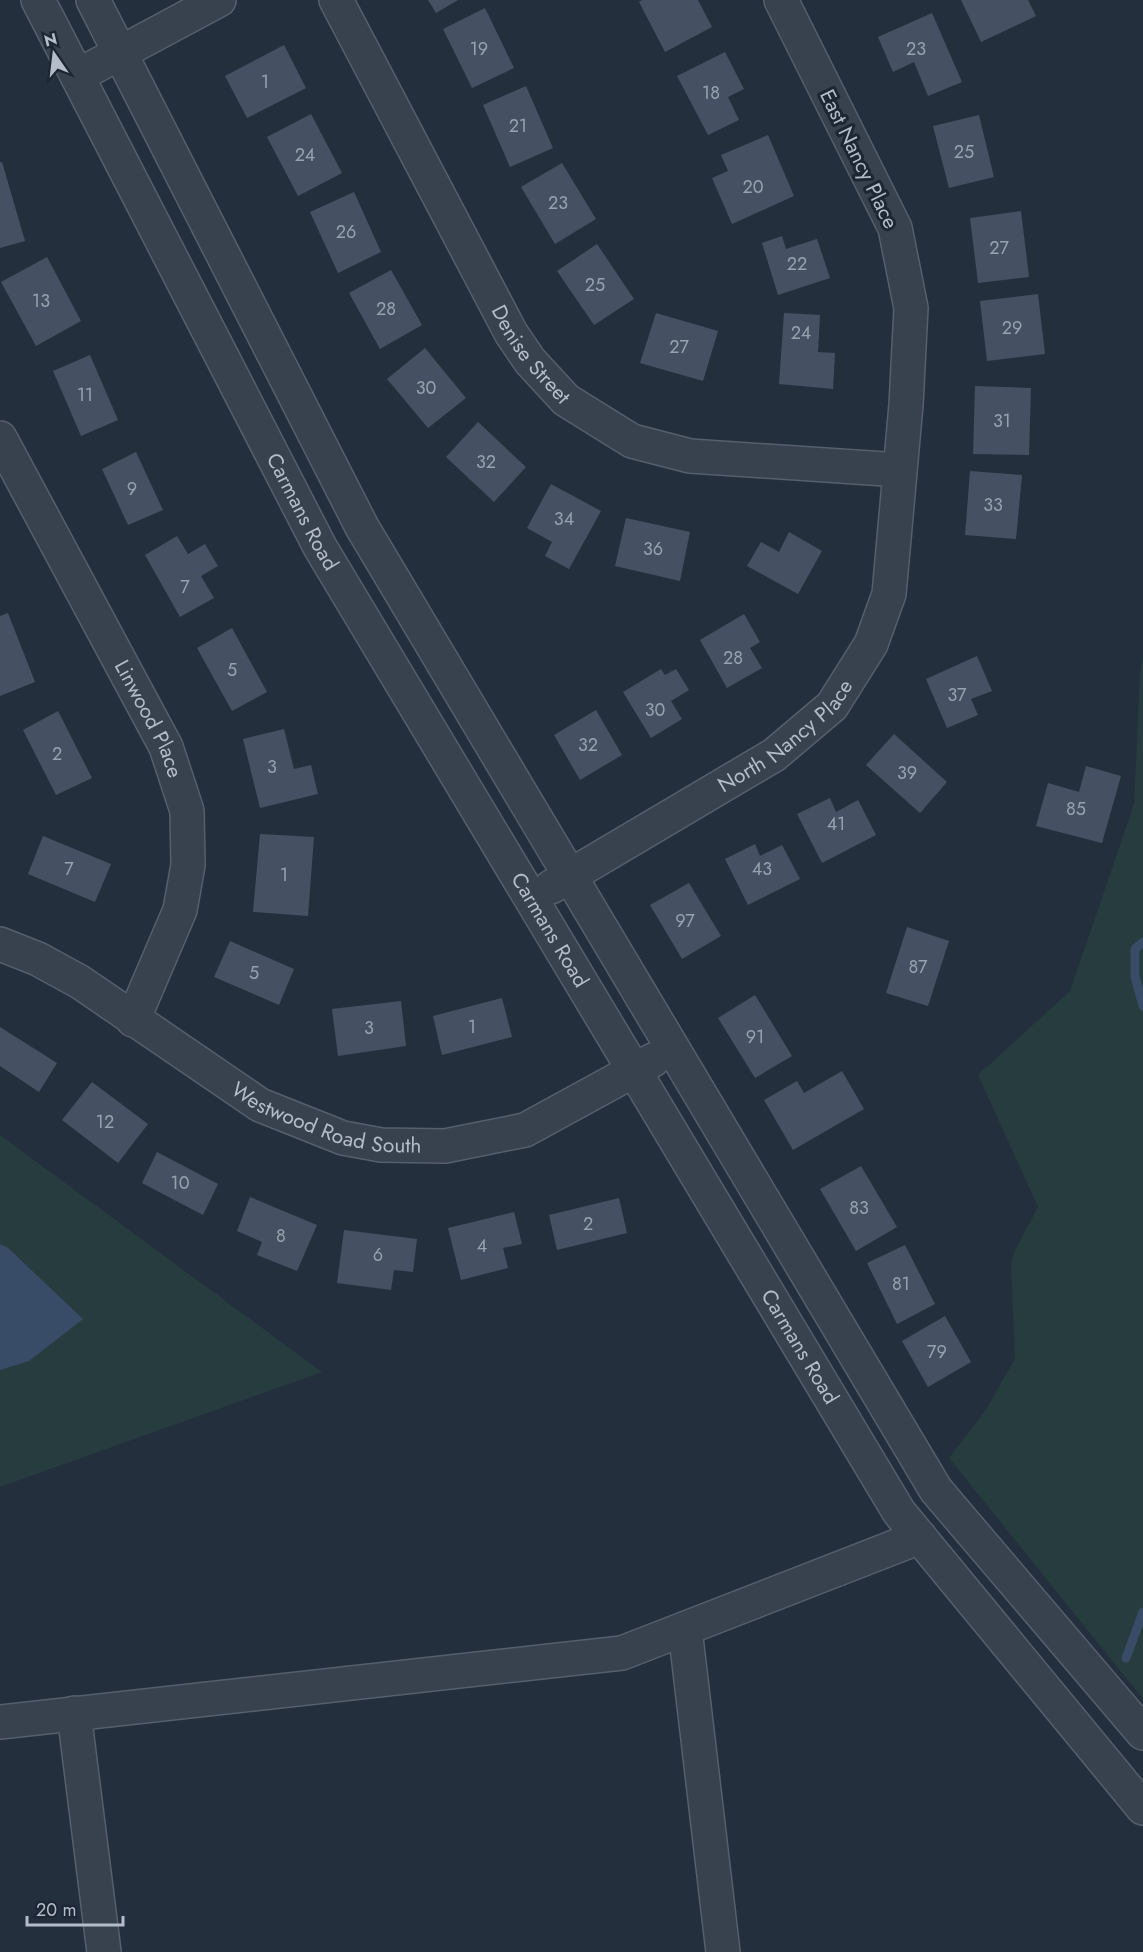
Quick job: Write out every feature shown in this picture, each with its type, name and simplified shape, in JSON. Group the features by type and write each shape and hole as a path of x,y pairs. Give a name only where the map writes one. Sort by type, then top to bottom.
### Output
{"street":[{"name":"Carmans Road","path":"38,0 320,547 899,1512 1143,1808"},
{"name":"Carmans Road","path":"93,0 362,527 936,1490 1143,1733"},
{"path":"77,76 219,0"},
{"name":"Denise Street","path":"336,0 511,333 530,361 566,400 632,441 690,456 900,470"},
{"name":"East Nancy Place","path":"789,3 895,228 911,308 900,470"},
{"name":"Linwood Place","path":"0,438 166,747 187,812 188,865 180,909 133,1020"},
{"name":"North Nancy Place","path":"531,899 774,755 832,706 871,644 889,594 900,470"},
{"name":"Westwood Road South","path":"0,944 38,959 80,982 260,1105 343,1138 381,1145 445,1146 525,1130 674,1050"},
{"path":"0,1722 622,1653 920,1537"},
{"path":"685,1629 723,1952"},
{"path":"74,1713 105,1952"}],"green space":[{"path":"1143,656 1143,1699 949,1458 985,1411 1015,1359 1011,1263 1014,1252 1038,1207 978,1075 1070,991 1134,804 1140,675"},
{"path":"0,1135 322,1372 0,1487"}],"water":[{"path":"0,1244 8,1248 83,1319 29,1361 0,1370"}],"building":[{"path":"428,0 458,0 436,13"},
{"path":"642,0 698,0 712,27 665,52 639,2"},
{"path":"961,0 1028,0 1036,16 981,42"},
{"path":"485,8 514,68 472,88 443,29"},
{"path":"932,13 962,82 928,96 914,62 893,72 878,37"},
{"path":"284,45 306,88 247,118 225,76"},
{"path":"725,52 744,89 728,97 739,120 708,135 677,76"},
{"path":"526,86 553,148 510,167 483,105"},
{"path":"311,114 342,173 298,196 267,137"},
{"path":"979,115 994,177 949,188 933,126"},
{"path":"768,135 794,196 732,224 712,178 728,171 721,155"},
{"path":"0,162 2,162 25,241 0,248"},
{"path":"562,163 596,219 555,244 521,187"},
{"path":"354,192 381,252 338,273 310,212"},
{"path":"1021,211 1029,277 978,283 970,218"},
{"path":"782,236 786,249 817,239 830,278 778,295 762,243"},
{"path":"597,244 634,299 594,325 557,271"},
{"path":"47,257 81,321 36,346 1,282"},
{"path":"391,270 422,325 380,349 349,293"},
{"path":"1038,294 1045,354 987,361 980,301"},
{"path":"656,313 718,331 703,381 640,363"},
{"path":"784,313 820,315 818,352 835,353 833,389 779,384"},
{"path":"425,348 466,398 428,428 387,379"},
{"path":"90,355 118,420 81,436 53,371"},
{"path":"975,386 1031,388 1029,455 973,454"},
{"path":"478,422 526,467 494,502 446,457"},
{"path":"136,452 163,510 128,525 102,469"},
{"path":"970,471 1022,475 1016,539 965,535"},
{"path":"551,484 601,511 569,569 545,556 552,542 527,528"},
{"path":"626,518 690,532 680,581 615,566"},
{"path":"789,532 822,551 798,594 747,566 761,542 779,552"},
{"path":"177,536 188,554 205,544 218,566 201,576 214,598 180,617 145,555"},
{"path":"8,613 35,682 0,696 0,616"},
{"path":"744,614 760,642 750,648 762,668 727,688 700,640"},
{"path":"232,628 267,692 232,711 197,648"},
{"path":"977,656 992,691 971,699 978,715 947,728 926,679"},
{"path":"661,669 665,675 676,669 689,690 671,701 682,719 651,738 623,692"},
{"path":"596,710 622,755 580,780 554,735"},
{"path":"58,711 92,778 56,795 23,730"},
{"path":"284,729 294,769 311,765 318,794 260,808 243,739"},
{"path":"894,734 947,782 920,813 866,765"},
{"path":"1086,766 1121,776 1102,843 1036,826 1048,783 1079,792"},
{"path":"830,798 836,812 858,800 876,835 822,863 797,814"},
{"path":"260,834 314,837 308,916 253,912"},
{"path":"43,836 111,864 95,902 28,874"},
{"path":"755,844 760,856 782,845 800,879 748,905 725,859"},
{"path":"689,883 721,936 682,959 650,905"},
{"path":"907,927 949,941 928,1006 886,993"},
{"path":"230,941 294,969 279,1005 214,977"},
{"path":"755,995 792,1056 755,1078 718,1018"},
{"path":"502,998 512,1037 442,1055 433,1016"},
{"path":"401,1001 406,1046 338,1056 332,1009"},
{"path":"0,1027 57,1063 39,1092 0,1066"},
{"path":"842,1071 864,1109 793,1150 764,1100 797,1081 804,1093"},
{"path":"92,1082 148,1124 118,1163 62,1120"},
{"path":"157,1152 218,1184 203,1215 142,1183"},
{"path":"861,1166 897,1227 856,1251 820,1189"},
{"path":"250,1197 317,1225 297,1271 257,1255 262,1242 237,1231"},
{"path":"619,1198 627,1233 557,1250 549,1215"},
{"path":"514,1212 522,1244 503,1248 508,1268 461,1280 448,1228"},
{"path":"344,1230 417,1239 413,1272 394,1270 391,1290 337,1283"},
{"path":"905,1245 935,1304 897,1324 867,1263"},
{"path":"945,1316 971,1362 928,1387 902,1341"}],"waterway":[{"path":"1143,942 1135,949 1135,977 1143,1006"},
{"path":"1126,1658 1143,1612"}]}
